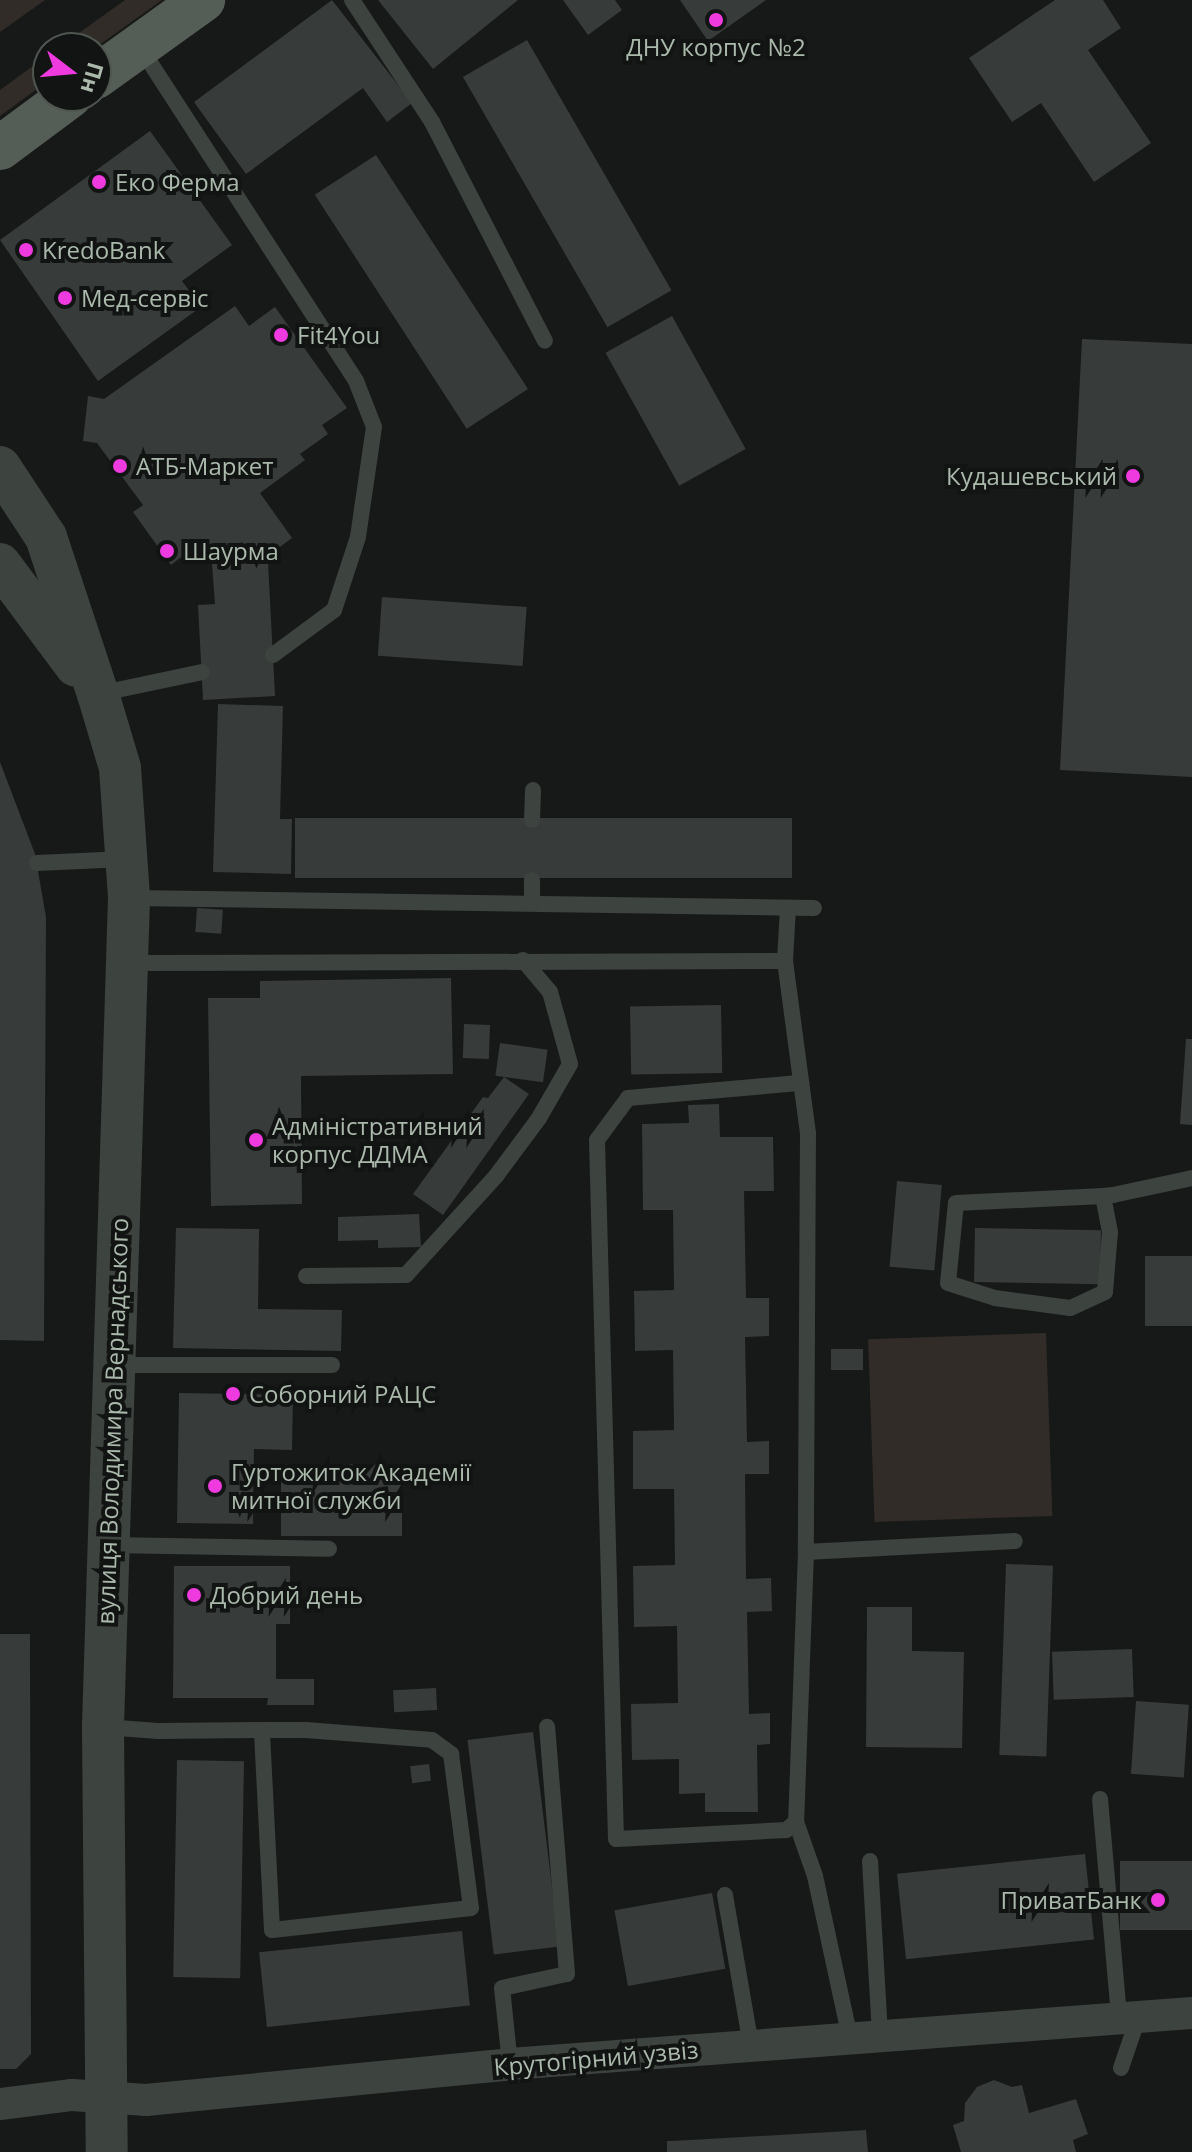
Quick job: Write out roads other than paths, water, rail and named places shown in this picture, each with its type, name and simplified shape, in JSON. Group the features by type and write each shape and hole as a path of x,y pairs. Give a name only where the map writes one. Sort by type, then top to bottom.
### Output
{"main road":[{"path":"112,65 203,0"},
{"path":"0,148 48,112"}],"street":[{"name":"вулиця Володимира Вернадського","path":"0,467 46,537 98,694 120,768 128,879 130,963 112,1365 103,1727 107,2152"},
{"name":"вулиця Володимира Вернадського","path":"0,564 98,694"},
{"name":"Крутогірний узвіз","path":"0,2104 72,2095 146,2100 510,2064 1129,2015 1192,2013"}],"lane":[{"path":"352,0 432,122 545,341"},
{"path":"139,46 356,381 374,427 358,537 334,610 273,655"},
{"path":"98,694 202,672"},
{"path":"532,820 533,790"},
{"path":"37,863 128,879 532,903 814,908"},
{"path":"532,880 532,903"},
{"path":"788,908 785,961 808,1133 806,1552 796,1822 836,1968 865,2037"},
{"path":"306,1276 406,1275 496,1176 539,1118 570,1064 550,992 523,960"},
{"path":"130,963 785,961"},
{"path":"796,1822 786,1830 616,1839 597,1140 628,1098 801,1083"},
{"path":"1103,1196 1110,1232 1105,1292 1070,1308 995,1298 948,1283 956,1203 1103,1196 1192,1178"},
{"path":"112,1365 332,1365"},
{"path":"806,1552 1015,1541"},
{"path":"108,1545 329,1549"},
{"path":"103,1727 262,1730 432,1740 451,1754 471,1908 272,1930 262,1730"},
{"path":"510,2064 502,1988 567,1974 547,1727"},
{"path":"1100,1799 1129,2015 1121,2068"},
{"path":"865,2037 870,1861"},
{"path":"725,1895 751,2045"}],"place":[{"name":"ДНУ корпус №2","path":"716,20"},
{"name":"Еко Ферма","path":"99,182"},
{"name":"KredoBank","path":"26,250"},
{"name":"Мед-сервіс","path":"65,298"},
{"name":"Fit4You","path":"281,335"},
{"name":"АТБ-Маркет","path":"120,466"},
{"name":"Кудашевський","path":"1133,476"},
{"name":"Шаурма","path":"167,551"},
{"name":"Адміністративний корпус ДДМА","path":"256,1140"},
{"name":"Соборний РАЦС","path":"233,1394"},
{"name":"Гуртожиток Академії митної служби","path":"215,1486"},
{"name":"Добрий день","path":"194,1595"},
{"name":"ПриватБанк","path":"1158,1900"}]}
